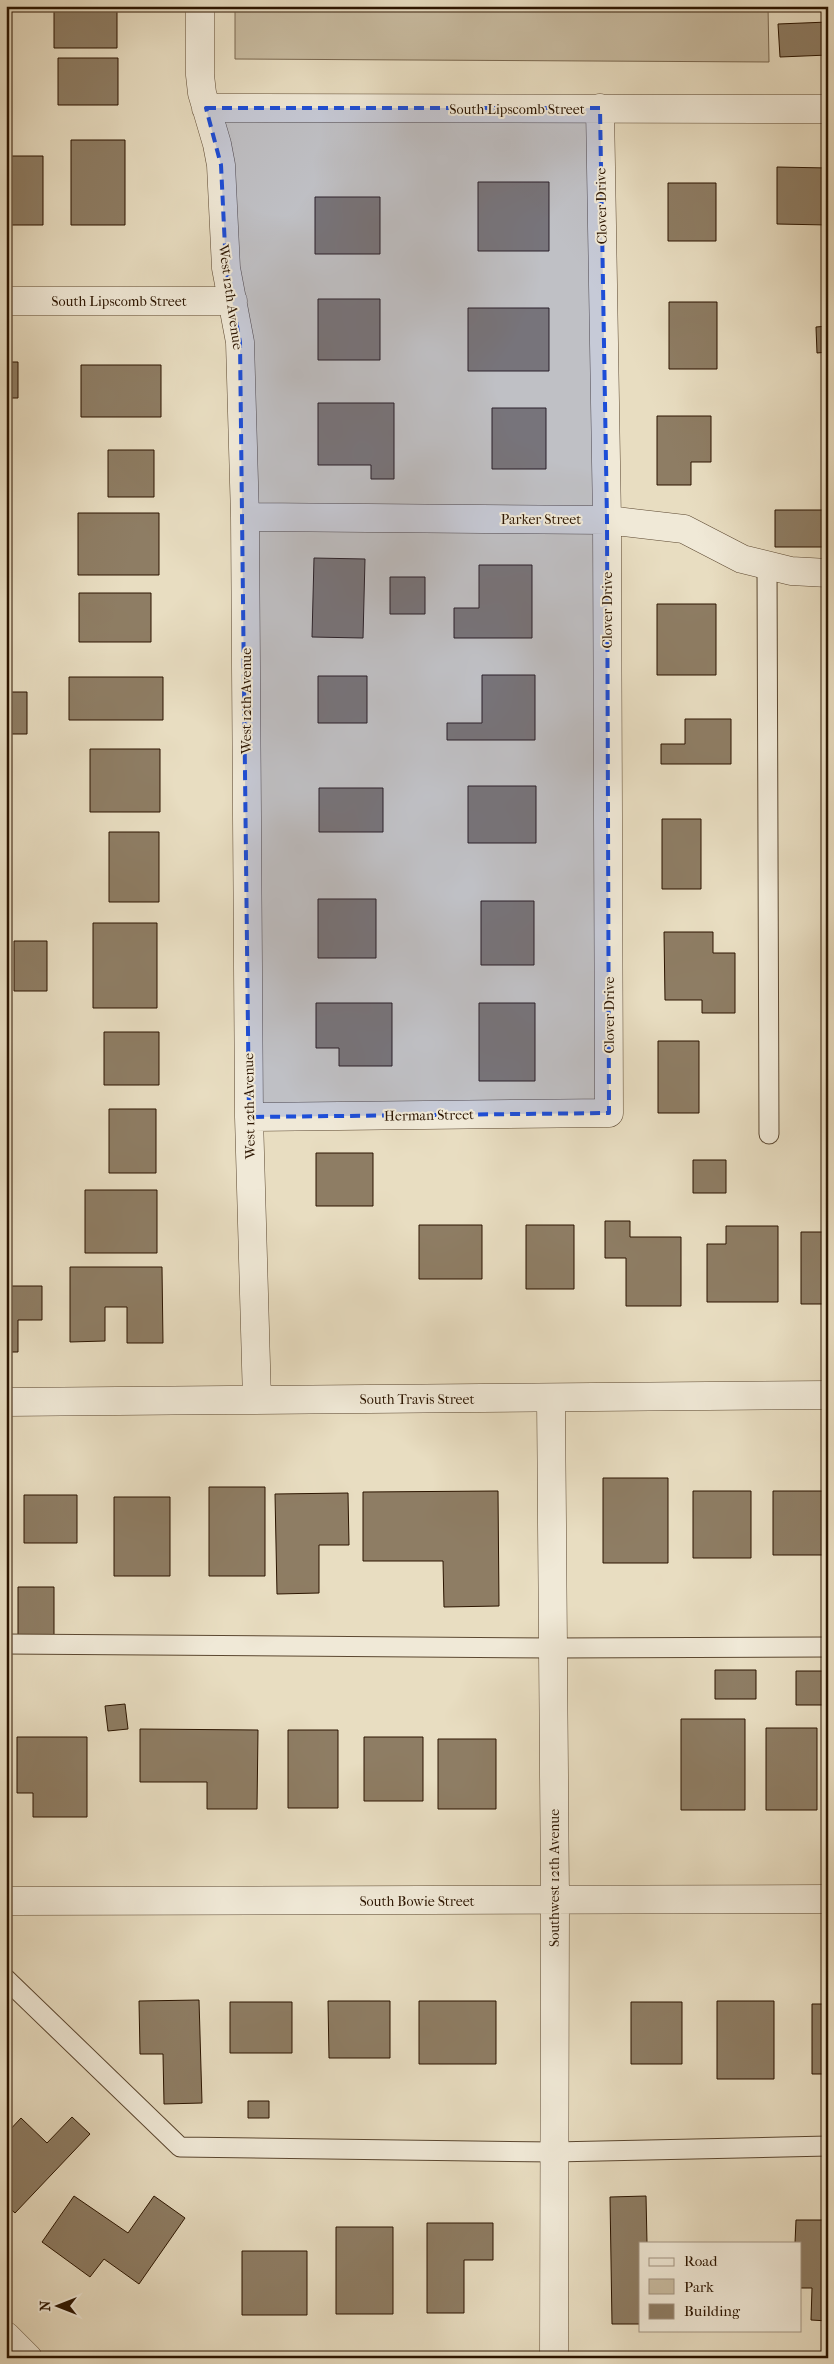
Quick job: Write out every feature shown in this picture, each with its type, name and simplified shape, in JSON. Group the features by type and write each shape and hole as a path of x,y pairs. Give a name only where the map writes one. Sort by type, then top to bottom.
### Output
{"street":[{"name":"West 12th Avenue","path":"200,6 200,75 206,108 221,164 223,238 226,268 240,342 245,517 249,1117 257,1400"},
{"name":"South Lipscomb Street","path":"206,108 828,109"},
{"name":"Clover Drive","path":"600,108 607,520 609,1112"},
{"name":"South Lipscomb Street","path":"6,302 233,301"},
{"name":"Parker Street","path":"245,517 607,520 684,528 742,559 791,571 828,573"},
{"name":"Herman Street","path":"249,1117 609,1112"},
{"name":"South Travis Street","path":"6,1402 828,1395"},
{"name":"Southwest 12th Avenue","path":"550,1398 553,1648 554,2358"},
{"name":"South Bowie Street","path":"6,1901 828,1899"},
{"path":"6,2336 28,2358"}],"lane":[{"path":"767,565 769,1134"},
{"path":"6,1644 553,1648 828,1647"},
{"path":"6,1978 180,2147 554,2152 828,2146"}],"highlighted area":[{"path":"206,108 600,108 607,520 609,1113 249,1117 240,342 226,268 221,165"}],"green space":[{"path":"235,6 768,6 769,62 235,59"}],"building":[{"path":"54,6 117,6 117,48 54,48"},
{"path":"828,22 828,55 780,57 778,24"},
{"path":"58,58 118,58 118,105 58,105"},
{"path":"71,140 125,140 125,225 71,225"},
{"path":"6,156 43,156 43,225 6,225"},
{"path":"777,167 828,168 828,225 777,224"},
{"path":"478,182 549,182 549,251 478,251"},
{"path":"668,183 716,183 716,241 668,241"},
{"path":"315,197 380,197 380,254 315,254"},
{"path":"318,299 380,299 380,360 318,360"},
{"path":"669,302 717,302 717,369 669,369"},
{"path":"468,308 549,308 549,371 468,371"},
{"path":"828,326 828,352 817,353 816,327"},
{"path":"6,362 18,362 18,398 6,398"},
{"path":"81,365 161,365 161,417 81,417"},
{"path":"318,403 394,403 394,479 371,479 371,465 318,465"},
{"path":"492,408 546,408 546,469 492,469"},
{"path":"657,416 711,416 711,462 691,462 691,485 657,485"},
{"path":"108,450 154,450 154,497 108,497"},
{"path":"775,510 828,510 828,547 775,547"},
{"path":"78,513 159,513 159,575 78,575"},
{"path":"314,558 365,559 363,638 312,637"},
{"path":"479,565 532,565 532,638 454,638 454,608 479,608"},
{"path":"390,577 425,577 425,614 390,614"},
{"path":"79,593 151,593 151,642 79,642"},
{"path":"657,604 716,604 716,675 657,675"},
{"path":"482,675 535,675 535,740 447,740 447,723 482,723"},
{"path":"318,676 367,676 367,723 318,723"},
{"path":"69,677 163,677 163,720 69,720"},
{"path":"6,692 27,692 27,734 6,734"},
{"path":"685,719 731,719 731,764 661,764 661,744 685,744"},
{"path":"90,749 160,749 160,812 90,812"},
{"path":"468,786 536,786 536,843 468,843"},
{"path":"319,788 383,788 383,832 319,832"},
{"path":"662,819 701,819 701,889 662,889"},
{"path":"109,832 159,832 159,902 109,902"},
{"path":"318,899 376,899 376,958 318,958"},
{"path":"481,901 534,901 534,965 481,965"},
{"path":"93,923 157,923 157,1008 93,1008"},
{"path":"664,932 713,932 713,953 735,953 735,1013 702,1013 702,1000 665,1000"},
{"path":"14,941 47,941 47,991 14,991"},
{"path":"316,1003 392,1003 392,1066 339,1066 339,1048 316,1048"},
{"path":"479,1003 535,1003 535,1081 479,1081"},
{"path":"104,1032 159,1032 159,1085 104,1085"},
{"path":"658,1041 699,1041 699,1113 658,1113"},
{"path":"109,1109 156,1109 156,1173 109,1173"},
{"path":"316,1153 373,1153 373,1206 316,1206"},
{"path":"693,1160 726,1160 726,1193 693,1193"},
{"path":"85,1190 157,1190 157,1253 85,1253"},
{"path":"605,1221 630,1221 630,1237 681,1237 681,1306 626,1306 626,1258 605,1258"},
{"path":"419,1225 482,1225 482,1279 419,1279"},
{"path":"526,1225 574,1225 574,1289 526,1289"},
{"path":"726,1226 778,1226 778,1302 707,1302 707,1244 726,1244"},
{"path":"801,1232 828,1232 828,1304 801,1304"},
{"path":"70,1267 162,1267 163,1343 127,1343 127,1307 105,1307 105,1341 70,1342"},
{"path":"6,1286 42,1286 42,1320 18,1320 18,1352 6,1352"},
{"path":"603,1478 668,1478 668,1563 603,1563"},
{"path":"209,1487 265,1487 265,1576 209,1576"},
{"path":"498,1491 499,1606 444,1607 443,1561 363,1561 363,1492"},
{"path":"693,1491 751,1491 751,1558 693,1558"},
{"path":"773,1491 825,1491 825,1555 773,1555"},
{"path":"348,1493 349,1545 319,1545 319,1593 277,1594 275,1494"},
{"path":"24,1495 77,1495 77,1543 24,1543"},
{"path":"114,1497 170,1497 170,1576 114,1576"},
{"path":"18,1587 54,1587 54,1637 18,1637"},
{"path":"715,1670 756,1670 756,1699 715,1699"},
{"path":"796,1671 828,1671 828,1705 796,1705"},
{"path":"125,1704 128,1729 108,1731 105,1706"},
{"path":"681,1719 745,1719 745,1810 681,1810"},
{"path":"766,1728 817,1728 817,1810 766,1810"},
{"path":"140,1729 258,1730 257,1809 207,1809 207,1782 140,1782"},
{"path":"288,1730 338,1730 338,1808 288,1808"},
{"path":"17,1737 87,1737 87,1817 33,1817 33,1793 17,1793"},
{"path":"364,1737 423,1737 423,1801 364,1801"},
{"path":"438,1739 496,1739 496,1809 438,1809"},
{"path":"199,2000 202,2103 164,2104 163,2054 140,2054 139,2001"},
{"path":"328,2001 390,2001 390,2058 329,2058"},
{"path":"419,2001 496,2001 496,2064 419,2064"},
{"path":"717,2001 774,2001 774,2079 717,2079"},
{"path":"230,2002 292,2002 292,2053 230,2053"},
{"path":"631,2002 682,2002 682,2064 631,2064"},
{"path":"812,2004 828,2004 828,2074 812,2074"},
{"path":"248,2101 269,2101 269,2118 248,2118"},
{"path":"72,2117 90,2134 15,2213 6,2205 6,2134 21,2118 47,2143"},
{"path":"74,2196 128,2233 154,2196 185,2218 139,2284 104,2259 90,2277 42,2242"},
{"path":"646,2196 647,2242 639,2242 639,2324 612,2324 610,2197"},
{"path":"796,2220 828,2220 828,2321 811,2320 812,2288 802,2288 802,2242 795,2242"},
{"path":"427,2223 493,2223 493,2260 464,2260 464,2313 427,2313"},
{"path":"336,2227 393,2227 393,2314 336,2314"},
{"path":"242,2251 307,2251 307,2315 242,2315"}]}
